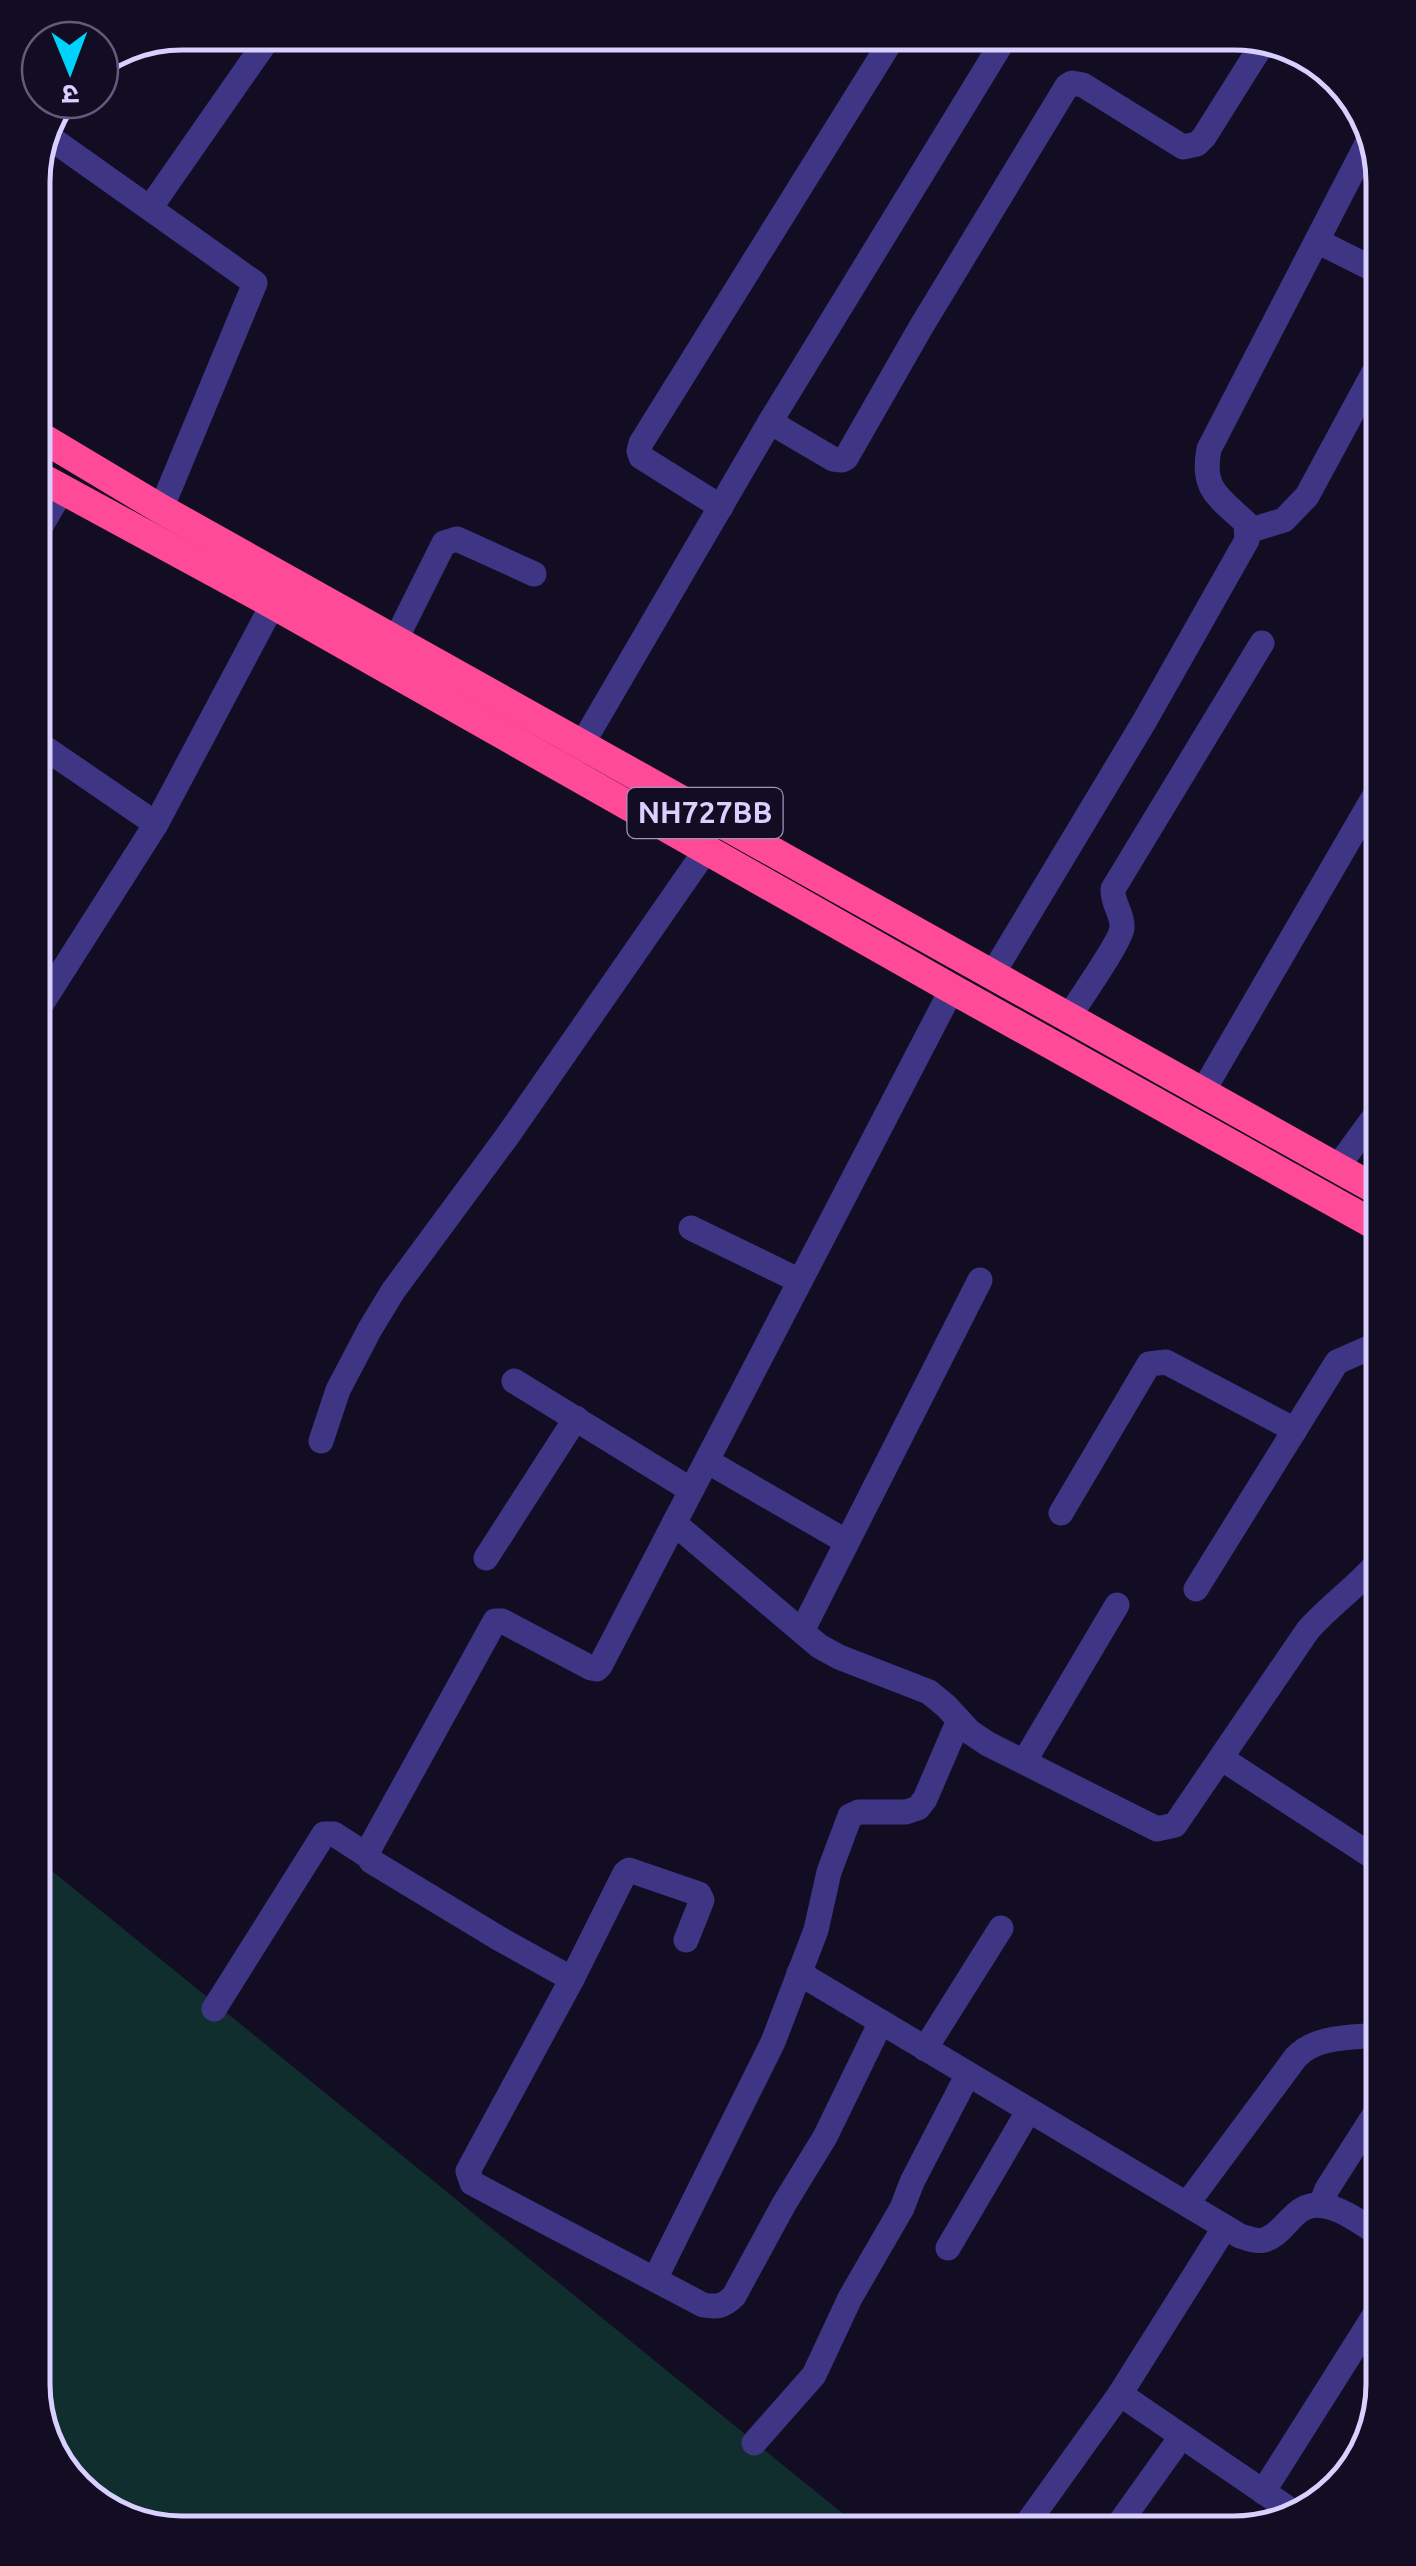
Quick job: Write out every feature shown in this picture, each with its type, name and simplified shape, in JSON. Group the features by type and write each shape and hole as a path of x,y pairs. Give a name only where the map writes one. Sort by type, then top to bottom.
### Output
{"highway":[{"name":"NH727BB","path":"50,442 1366,1184"},
{"name":"NH727BB","path":"50,483 273,604 1366,1219"}],"street":[{"path":"150,208 260,50"},
{"path":"721,507 641,457 641,443 885,50"},
{"path":"566,771 770,422 998,50"},
{"path":"770,422 837,461 846,458 1067,86 1083,85 1182,147 1190,147 1204,137 1257,52"},
{"path":"56,142 255,283 162,509"},
{"path":"992,975 1144,722 1247,540 1246,523 1208,482 1209,449 1362,153"},
{"path":"1317,241 1366,266"},
{"path":"1248,531 1284,520 1306,496 1366,387"},
{"path":"50,510 62,490"},
{"path":"396,639 444,544 451,540 458,539 534,574"},
{"path":"50,991 156,824 273,604"},
{"path":"1068,1018 1122,932 1113,889 1262,643"},
{"path":"50,751 156,824"},
{"path":"1202,1093 1366,811"},
{"path":"320,1441 338,1390 394,1291 506,1138 706,850"},
{"path":"368,1856 495,1621 597,1669 952,989"},
{"path":"1337,1168 1366,1128"},
{"path":"690,1228 800,1280"},
{"path":"802,1631 980,1280"},
{"path":"1196,1589 1337,1362 1366,1349"},
{"path":"1060,1513 1149,1364 1166,1362 1295,1430"},
{"path":"514,1380 692,1490"},
{"path":"486,1558 576,1418"},
{"path":"707,1460 847,1542"},
{"path":"674,1523 820,1646 929,1692 988,1744 1157,1829 1175,1825 1308,1630 1366,1575"},
{"path":"1024,1762 1117,1604"},
{"path":"655,2279 772,2042 816,1930 830,1872 850,1816 918,1808 959,1720"},
{"path":"1220,1758 1366,1853"},
{"path":"214,2008 324,1834 334,1834 371,1861 572,1979"},
{"path":"686,1940 702,1900 699,1894 629,1870 625,1872 468,2171 472,2183 702,2305 718,2307 734,2296 825,2137 880,2022"},
{"path":"925,2049 1001,1928"},
{"path":"799,1973 1225,2227 1254,2240 1266,2240 1306,2206 1333,2208 1366,2227"},
{"path":"1187,2204 1306,2046 1366,2036"},
{"path":"754,2442 814,2375 850,2298 902,2208 968,2074"},
{"path":"948,2248 1029,2110"},
{"path":"1321,2205 1366,2128"},
{"path":"1032,2516 1120,2394 1225,2227"},
{"path":"1263,2492 1366,2330"},
{"path":"1120,2394 1284,2506"},
{"path":"1125,2516 1181,2437"}],"green space":[{"path":"50,1869 846,2516 173,2516 139,2509 108,2494 77,2465 60,2435 50,2384"}]}
